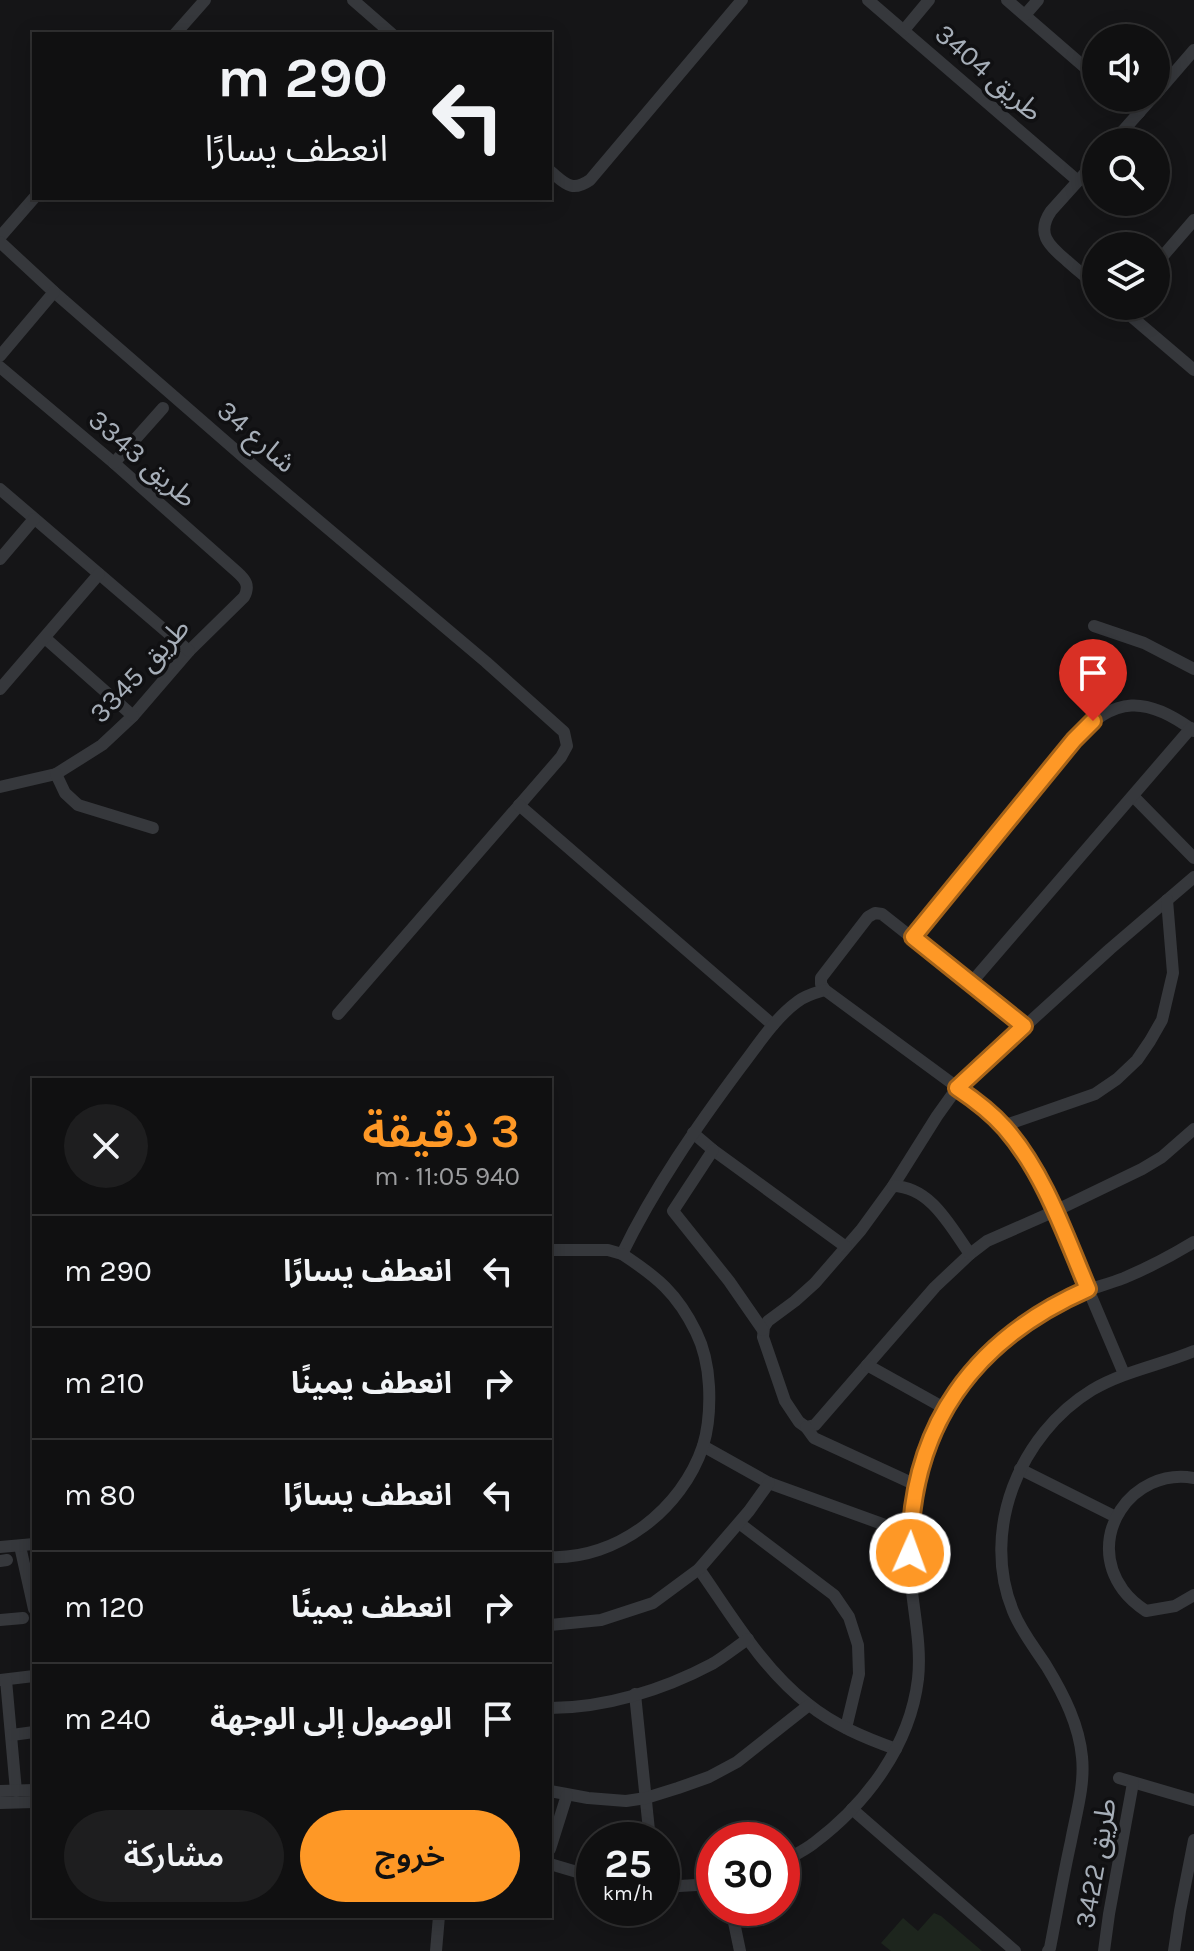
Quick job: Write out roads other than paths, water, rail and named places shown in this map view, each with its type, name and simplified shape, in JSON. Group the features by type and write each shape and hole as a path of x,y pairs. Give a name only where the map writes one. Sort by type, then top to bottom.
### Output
{"street":[{"path":"177,32 205,0"},
{"path":"353,0 390,32"},
{"path":"552,172 570,186 579,186 590,180 742,0"},
{"name":"طريق 3404","path":"868,0 1078,181"},
{"path":"904,30 929,0"},
{"path":"1007,0 1082,65"},
{"path":"1025,15 1038,0"},
{"path":"1170,78 1194,50"},
{"path":"1126,128 1139,113"},
{"path":"1082,177 1047,217 1044,233 1051,247 1082,274"},
{"path":"0,239 32,200"},
{"path":"1170,248 1194,220"},
{"name":"شارع 34","path":"0,239 54,292 560,727 567,738 565,752 519,805"},
{"path":"0,356 54,292"},
{"path":"1135,320 1194,370"},
{"name":"طريق 3343","path":"0,367 243,577 248,590"},
{"path":"114,463 163,408"},
{"path":"0,489 189,651"},
{"path":"0,559 34,519"},
{"path":"0,689 99,574"},
{"name":"طريق 3345","path":"0,787 56,774 102,745 133,716 189,651 248,590"},
{"path":"1094,626 1144,643 1194,669"},
{"path":"45,638 133,716"},
{"path":"913,937 1074,740 1093,721 1116,708 1141,706 1165,712 1192,730 971,983"},
{"path":"56,774 65,793 78,805 153,828"},
{"path":"1133,796 1194,858"},
{"path":"338,1014 519,805 773,1025"},
{"path":"916,1485 814,1438 801,1425 785,1401 763,1330 768,1321 815,1283 846,1247 893,1186 957,1088 1194,877"},
{"path":"1003,1126 1095,1094 1137,1060 1162,1020 1173,973 1167,900"},
{"path":"1024,1026 879,913 871,915 822,975 821,984 825,990 976,1101 1003,1126 1025,1155 1055,1211 1124,1374"},
{"path":"622,1254 693,1133 773,1025 799,1000 825,990"},
{"path":"806,1427 815,1425 935,1287 970,1254 987,1241 1142,1169 1162,1157 1194,1129"},
{"path":"693,1133 846,1247"},
{"path":"713,1150 673,1211 729,1281 763,1330"},
{"path":"893,1186 912,1189 926,1197 970,1254"},
{"path":"800,1852 852,1809 877,1781 896,1749 910,1715 918,1680 920,1643 910,1571 910,1534 916,1485 923,1459 946,1409 984,1358 1007,1337 1046,1310 1088,1289 1136,1273 1194,1242"},
{"path":"552,1250 608,1250 622,1254 654,1275 679,1302 698,1335 708,1371 710,1409 703,1446 687,1480 664,1510 634,1534 600,1550 552,1557"},
{"path":"1048,1951 1081,1788 1082,1758 1074,1719 1066,1700 1025,1635 1005,1586 1001,1533 1006,1507 1020,1469 1039,1438 1063,1412 1092,1390 1124,1374 1194,1351"},
{"path":"867,1365 946,1409"},
{"path":"703,1446 769,1483 910,1534"},
{"path":"1020,1469 1116,1517"},
{"path":"1194,1478 1168,1478 1137,1491 1116,1517 1109,1547 1110,1563 1123,1591 1146,1611 1175,1606 1194,1595"},
{"path":"552,1625 601,1620 653,1603 699,1569 769,1483"},
{"path":"739,1523 834,1595 849,1617 858,1645 859,1674 846,1728"},
{"path":"0,1547 27,1545 32,1591"},
{"path":"699,1569 748,1639 786,1685 809,1705 846,1728 896,1749"},
{"path":"0,1620 23,1618"},
{"path":"552,1708 602,1703 675,1681 713,1663 748,1639"},
{"path":"16,1791 12,1735 3,1680 32,1676"},
{"path":"635,1694 648,1822"},
{"path":"552,1791 626,1801 646,1798 709,1777 737,1762 809,1705"},
{"path":"12,1735 32,1732"},
{"path":"1119,1778 1194,1800"},
{"name":"طريق 3422","path":"1104,1951 1133,1783"},
{"path":"0,1791 32,1790"},
{"path":"552,1843 567,1795"},
{"path":"0,1803 32,1802"},
{"path":"852,1809 1015,1951"},
{"path":"1174,1951 1194,1840"},
{"path":"552,1865 576,1872"},
{"path":"436,1951 439,1918"},
{"path":"735,1926 740,1951"}]}
